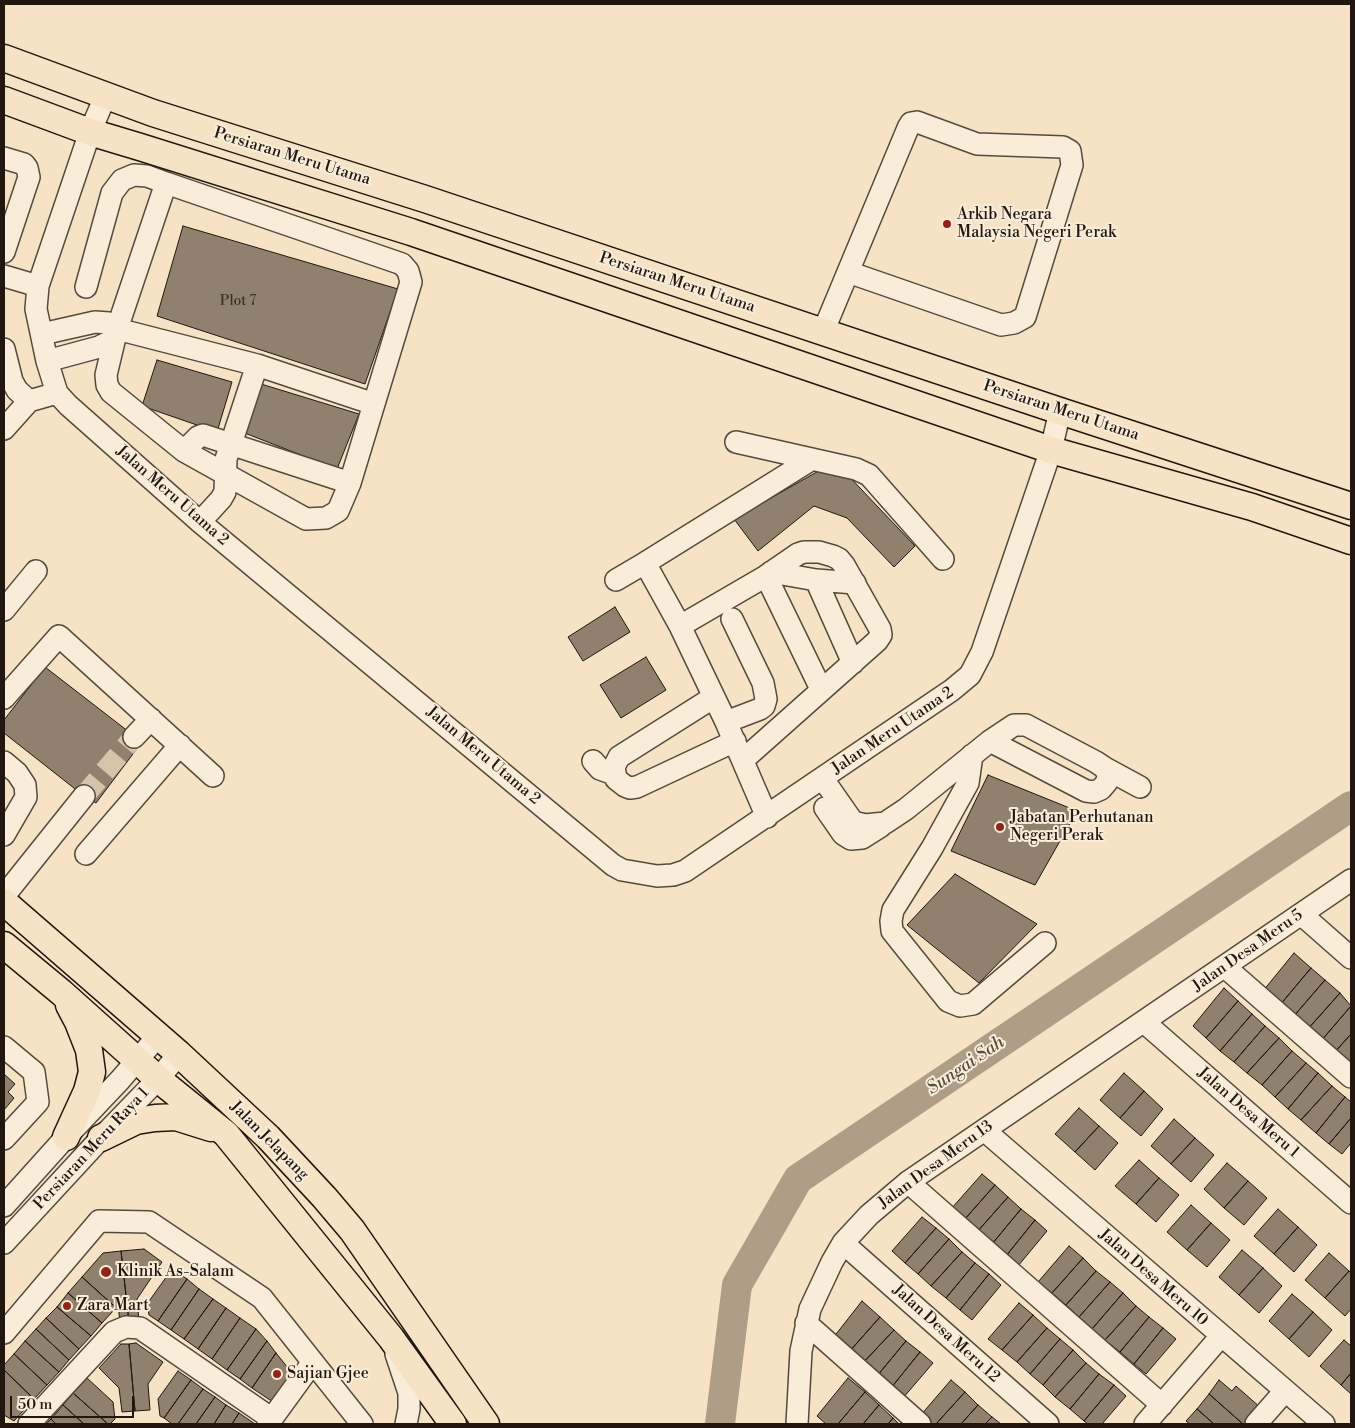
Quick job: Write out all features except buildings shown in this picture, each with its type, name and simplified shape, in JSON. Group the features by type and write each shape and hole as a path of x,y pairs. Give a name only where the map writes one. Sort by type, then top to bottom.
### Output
{"main road":[{"name":"Persiaran Meru Utama","path":"4,58 105,97 425,198 1060,411 1268,477 1351,506"},
{"path":"4,100 90,132 140,146 411,232 1051,450 1252,507 1351,541"},
{"path":"1252,507 1268,477"},
{"name":"Jalan Jelapang","path":"4,902 179,1054 268,1138 324,1197 352,1230 486,1424"},
{"name":"Jalan Jelapang","path":"4,945 62,993 158,1079 226,1134 390,1338 453,1424"},
{"path":"62,993 78,1022 89,1050 92,1072 87,1091 66,1137"},
{"path":"101,1138 136,1121 154,1118 176,1118 226,1134"}],"street":[{"name":"Jalan Meru Utama 2","path":"105,97 90,132 38,286 36,309 47,361 57,393 68,405 200,522 613,865 622,870 657,876 685,871 817,783 952,690 970,675 982,652 1051,450 1060,411"},
{"path":"823,332 848,272 908,128 911,123 917,122 977,144 1063,147 1070,151 1072,165 1025,316 1014,323 1001,325 848,272"},
{"path":"4,158 24,164 29,177 12,205 5,247"},
{"path":"86,287 112,193 122,180 134,175 148,176 402,264 408,271 411,282 350,483 338,511 326,518 306,518 184,451 111,392 107,385 106,375 117,329 166,183"},
{"path":"4,276 38,286"},
{"path":"42,334 95,322 109,323 117,329 257,365 374,404"},
{"path":"47,361 98,348 111,341 117,329"},
{"path":"4,349 12,381 17,390 29,401"},
{"path":"200,522 225,492 226,459 257,365"},
{"path":"4,429 29,401 57,393"},
{"path":"184,451 200,436 350,483"},
{"path":"736,442 856,469 869,475 943,560"},
{"path":"616,580 812,459"},
{"path":"680,626 798,554 819,552 839,559 855,583 880,629 881,635 878,641 821,690 739,751 637,787 630,788 616,779 614,774 616,761 619,757 714,697"},
{"path":"645,563 680,626 726,722 766,817"},
{"path":"4,610 36,571"},
{"path":"768,574 855,583"},
{"path":"768,574 821,690"},
{"path":"816,580 852,663"},
{"path":"726,722 760,709 764,706 766,699 762,684 732,619"},
{"path":"4,698 59,636 213,776"},
{"path":"134,737 151,719"},
{"path":"817,783 843,834 851,839 862,838 906,809 990,741 1014,725 1026,725 1140,787"},
{"path":"990,741 1086,791 1094,792 1101,789 1108,775 1105,768"},
{"path":"86,854 180,745"},
{"path":"972,755 968,783 932,848 894,910 891,922 892,931 948,1001 960,1006 972,1004 1045,943"},
{"path":"593,761 600,768 614,774"},
{"path":"4,762 17,773 25,785 26,797 4,835"},
{"path":"4,896 84,796"},
{"path":"4,816 26,797"},
{"name":"Jalan Desa Meru 5","path":"1144,1022 1351,880"},
{"path":"1301,914 1351,958"},
{"path":"1225,967 1351,1077"},
{"name":"Jalan Desa Meru 13","path":"797,1424 801,1351 806,1323 820,1286 844,1243 869,1215 908,1182 1144,1022"},
{"name":"Jalan Desa Meru 1","path":"1144,1022 1349,1198"},
{"name":"Persiaran Meru Raya 1","path":"4,1206 158,1036"},
{"path":"4,1046 34,1072 38,1102 4,1139"},
{"name":"Persiaran Meru Raya 1","path":"4,1243 158,1079 179,1054"},
{"name":"Jalan Desa Meru 10","path":"984,1130 1324,1424"},
{"path":"908,1182 1162,1405"},
{"path":"4,1333 99,1221 149,1222 262,1298 362,1424"},
{"name":"Jalan Desa Meru 12","path":"844,1243 1048,1424"},
{"path":"806,1323 920,1424"},
{"path":"29,1424 114,1332 126,1327 140,1328 270,1422 313,1362"},
{"path":"1145,1424 1221,1336"},
{"path":"390,1338 409,1393 409,1409 406,1424"},
{"path":"1256,1424 1285,1391"}],"waterway":[{"name":"Sungai Sah","path":"720,1424 737,1285 798,1179 1351,806"}],"tunnel":[{"path":"84,796 134,737"}],"place":[{"name":"Arkib Negara Malaysia Negeri Perak","path":"947,224"},
{"name":"Jabatan Perhutanan Negeri Perak","path":"1000,827"},
{"name":"Klinik As-Salam","path":"106,1272"},
{"name":"Zara Mart","path":"67,1306"},
{"name":"Sajian Gjee","path":"277,1374"}]}
